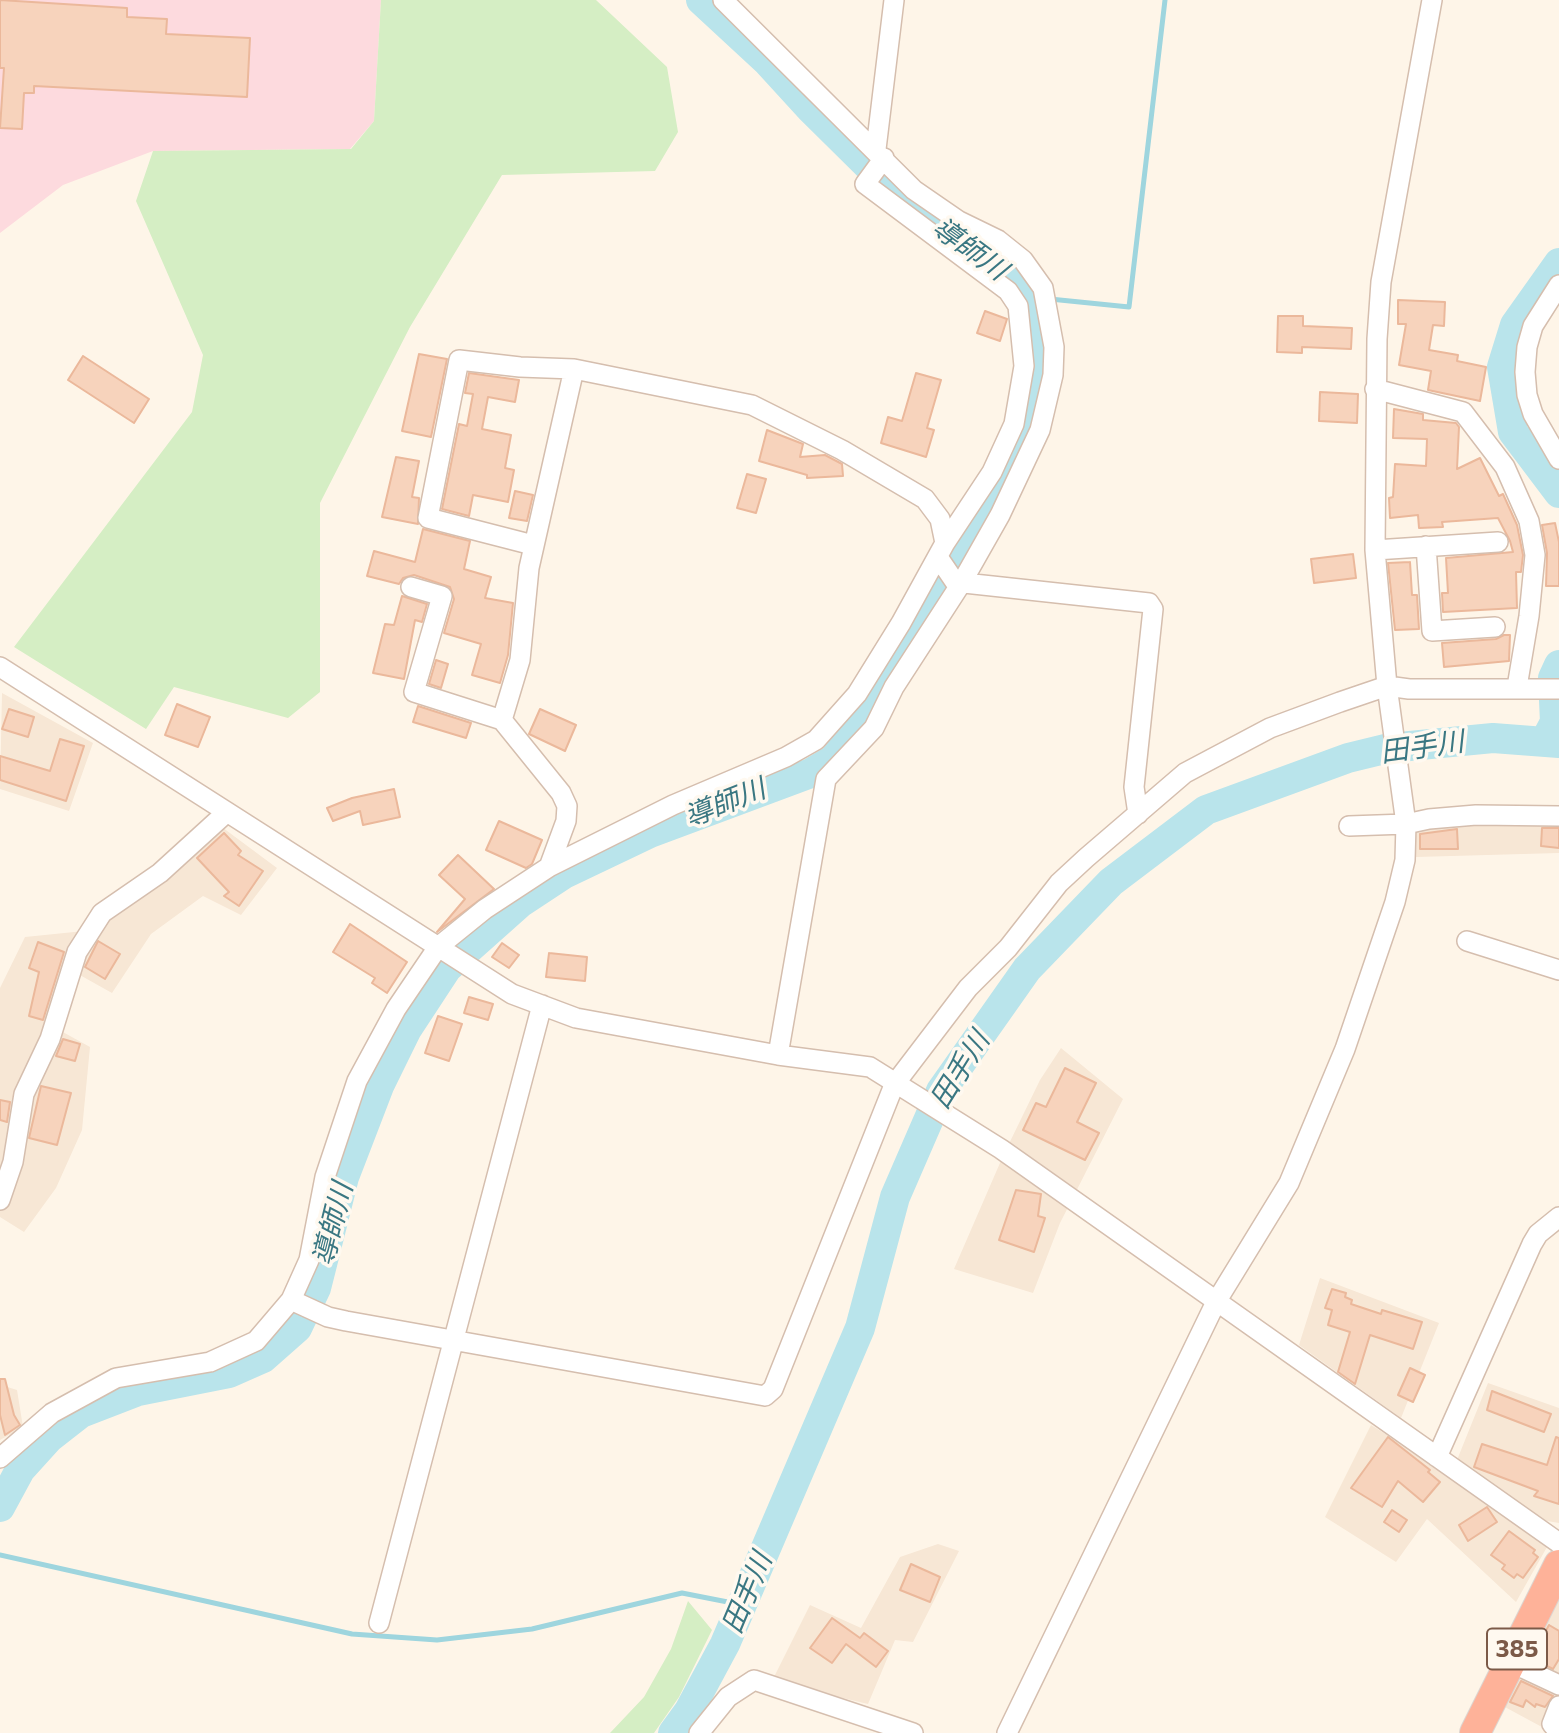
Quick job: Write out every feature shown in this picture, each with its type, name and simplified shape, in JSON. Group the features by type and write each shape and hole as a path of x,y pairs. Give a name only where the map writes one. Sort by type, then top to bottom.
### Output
{"highway":[{"name":"385","path":"1475,1733 1559,1565"}],"street":[{"path":"723,0 880,153 914,190 939,209 998,240 1023,260 1043,288 1049,307 1054,347 1053,375 1040,430 1000,515 894,687 874,728 826,779 778,1055"},
{"path":"2,1451 52,1413 116,1378 209,1362 232,1355 256,1341 291,1300 309,1260 325,1177 358,1081 396,1009 438,947 485,909 549,867 673,804 786,757 816,740 857,694 941,550 992,472 1014,424 1024,366 1018,306 1008,291 983,270 916,225 865,184 880,153 894,0"},
{"path":"1007,1733 1216,1302 1289,1183 1345,1049 1395,902 1405,860 1405,820 1388,691 1375,550 1375,389 1381,282 1432,0"},
{"path":"1559,285 1533,326 1525,372 1527,395 1533,414 1559,459"},
{"path":"533,544 428,518 459,360 520,367 574,369 670,389 720,396 752,405 785,420 925,499 940,519 941,550 958,582"},
{"path":"502,720 523,647 533,544 574,369"},
{"path":"1375,389 1463,412 1505,467 1529,521 1535,555 1529,616 1527,687"},
{"path":"1375,550 1498,542"},
{"path":"1426,546 1432,631 1495,627"},
{"path":"958,582 1149,603 1153,609 1134,787 1138,814"},
{"path":"411,587 442,596 414,692 502,720 561,793 567,806 566,821 549,867"},
{"path":"0,667 512,993 576,1018 778,1055 870,1067 894,1085 1001,1149 1559,1543"},
{"path":"291,1300 328,1317 765,1396 773,1389 894,1085 934,1028 1008,948 1059,883 1185,773 1270,728 1388,691 1527,687 1559,689"},
{"path":"0,1200 13,1162 24,1094 50,1039 77,952 102,913 160,873 228,813"},
{"path":"1349,826 1476,815 1559,816"},
{"path":"1467,941 1559,970"},
{"path":"379,1623 542,1005"},
{"path":"1437,1457 1532,1244 1538,1234 1559,1217"},
{"path":"1510,1662 1559,1685"},
{"path":"699,1733 728,1697 754,1680 913,1733"},
{"path":"1559,1706 1552,1724 1559,1732"}],"shaded area":[{"path":"0,0 381,0 374,121 350,149 153,151 63,185 0,233"},
{"path":"2,693 93,743 69,811 0,789"},
{"path":"1559,810 1559,853 1416,857 1415,816"},
{"path":"211,819 277,868 241,915 203,896 151,934 112,993 78,974 61,1031 90,1047 82,1130 56,1188 24,1232 0,1217 0,988 25,937 84,931 104,906"},
{"path":"1061,1048 1123,1099 1060,1223 1033,1293 954,1269 1003,1156 1040,1080"},
{"path":"1320,1278 1439,1323 1401,1418 1299,1345"},
{"path":"0,1382 1,1385 17,1390 23,1427 0,1440"},
{"path":"1488,1383 1559,1408 1559,1523 1535,1519 1457,1460"},
{"path":"1371,1425 1451,1475 1547,1547 1516,1602 1427,1519 1396,1562 1325,1517"},
{"path":"938,1544 959,1551 913,1642 895,1640 868,1704 772,1681 810,1605 861,1628 900,1557"},
{"path":"1559,1591 1559,1733 1553,1733 1503,1706"}],"green space":[{"path":"381,0 596,0 667,67 678,132 655,171 502,175 410,327 320,503 320,692 288,718 174,687 146,729 14,647 192,412 203,355 136,201 153,151 351,149 374,121"},
{"path":"688,1601 712,1630 679,1697 654,1733 610,1733 644,1697 671,1649"}],"building":[{"path":"0,0 127,8 127,17 167,19 166,34 250,38 247,97 34,86 34,93 24,93 22,129 0,128 4,68 0,68"},
{"path":"1398,300 1445,302 1444,326 1433,325 1429,350 1458,355 1457,361 1486,367 1480,401 1428,390 1431,371 1399,365 1406,324 1398,324"},
{"path":"985,311 1007,319 1000,341 977,333"},
{"path":"1278,316 1303,316 1303,326 1352,328 1351,349 1302,347 1302,353 1277,352"},
{"path":"419,354 447,359 431,437 402,431"},
{"path":"83,356 149,399 134,423 68,380"},
{"path":"469,373 519,380 515,402 488,397 482,429 511,435 505,468 514,470 508,502 473,495 469,516 442,509 459,424 467,426 473,394 465,393"},
{"path":"916,373 941,380 927,428 934,430 926,457 881,443 888,417 902,421"},
{"path":"1320,392 1358,394 1357,423 1319,421"},
{"path":"1394,409 1423,414 1423,420 1456,423 1459,427 1457,469 1480,458 1499,496 1503,494 1517,525 1523,555 1521,572 1516,572 1517,608 1443,612 1442,593 1448,593 1446,558 1513,552 1498,518 1442,522 1443,527 1419,528 1418,515 1390,518 1389,498 1393,497 1395,464 1426,466 1427,439 1393,438"},
{"path":"767,430 803,444 800,457 825,455 842,464 843,476 807,478 807,475 759,461"},
{"path":"396,457 419,461 412,497 419,498 418,524 382,517"},
{"path":"747,474 766,479 756,513 737,508"},
{"path":"515,491 533,495 527,521 509,518"},
{"path":"1555,523 1559,542 1559,586 1546,586 1547,553 1542,525"},
{"path":"423,529 470,541 464,569 491,577 485,598 513,603 508,655 500,683 472,675 481,644 444,633 454,599 450,587 414,575 403,578 399,584 367,576 374,551 415,562"},
{"path":"1353,554 1356,578 1314,583 1311,559"},
{"path":"1410,562 1412,595 1417,595 1419,629 1395,630 1388,563"},
{"path":"402,596 427,604 422,622 415,620 404,679 373,673 385,624 394,625"},
{"path":"1510,635 1509,661 1444,667 1442,643 1496,639"},
{"path":"436,660 448,664 441,688 429,684"},
{"path":"177,704 210,717 198,747 165,735"},
{"path":"418,706 471,723 466,738 413,722"},
{"path":"9,709 34,717 28,737 2,729"},
{"path":"540,709 576,725 565,751 529,734"},
{"path":"60,739 84,746 66,801 0,780 0,756 50,771"},
{"path":"394,789 400,817 363,825 360,811 333,821 327,808 352,798"},
{"path":"499,821 542,840 532,864 526,868 486,850"},
{"path":"1542,828 1559,828 1559,848 1541,846"},
{"path":"1457,829 1458,849 1420,849 1420,834"},
{"path":"224,833 241,851 238,855 263,871 239,906 224,896 229,892 197,858"},
{"path":"458,855 494,889 437,932 465,899 439,875"},
{"path":"350,924 407,962 387,993 372,983 375,978 333,952"},
{"path":"98,941 120,954 105,979 85,967"},
{"path":"38,942 64,952 43,1020 29,1016 39,972 29,968"},
{"path":"502,943 519,955 509,968 492,957"},
{"path":"549,953 587,957 585,981 546,977"},
{"path":"469,997 493,1004 488,1020 464,1013"},
{"path":"438,1016 462,1024 449,1061 425,1053"},
{"path":"63,1039 80,1044 75,1061 56,1056"},
{"path":"1065,1068 1096,1083 1077,1122 1099,1133 1085,1160 1023,1130 1036,1103 1046,1107"},
{"path":"41,1086 71,1093 57,1145 29,1138"},
{"path":"0,1100 10,1102 7,1122 0,1120"},
{"path":"1016,1190 1041,1194 1038,1216 1045,1218 1034,1252 999,1240"},
{"path":"1332,1289 1346,1293 1345,1297 1352,1300 1351,1304 1381,1314 1382,1310 1422,1322 1413,1349 1370,1335 1355,1384 1338,1372 1350,1332 1328,1325 1332,1310 1325,1308"},
{"path":"1410,1368 1425,1375 1413,1402 1398,1395"},
{"path":"0,1379 5,1379 14,1415 20,1425 5,1435 0,1415"},
{"path":"1492,1391 1551,1414 1544,1432 1487,1410"},
{"path":"1388,1437 1430,1470 1428,1472 1440,1482 1423,1502 1398,1481 1382,1507 1351,1488"},
{"path":"1556,1437 1559,1438 1559,1504 1534,1496 1538,1491 1474,1467 1482,1444 1547,1465"},
{"path":"1487,1507 1497,1522 1468,1541 1459,1525"},
{"path":"1392,1510 1407,1520 1399,1532 1384,1522"},
{"path":"1509,1531 1535,1550 1533,1553 1538,1557 1523,1578 1517,1574 1514,1578 1502,1569 1505,1565 1491,1555"},
{"path":"911,1564 940,1577 930,1602 900,1590"},
{"path":"832,1618 860,1638 864,1633 888,1651 876,1667 846,1644 832,1663 810,1648"},
{"path":"1549,1625 1559,1631 1559,1659 1553,1669 1541,1663 1547,1652 1537,1647"},
{"path":"1521,1681 1553,1696 1545,1707 1536,1704 1535,1707 1526,1700 1523,1707 1510,1702"}],"waterway":[{"name":"導師川","path":"0,1507 20,1470 49,1438 81,1413 138,1391 229,1373 263,1358 297,1328 316,1288 344,1177 379,1086 407,1029 447,968 520,903 564,874 650,833 811,773 833,760 864,721 1015,459 1033,420 1044,360 1030,297 1001,267 941,231 897,194 768,62 701,0"},
{"path":"1050,299 1129,307 1165,0"},
{"path":"1559,263 1515,325 1502,367 1513,432 1559,493"},
{"path":"1545,741 1555,722 1553,678 1559,665"},
{"name":"田手川","path":"673,1733 689,1711 725,1644 860,1328 895,1197 941,1091 1027,969 1111,882 1206,810 1348,758 1389,748 1493,738 1559,743"},
{"path":"0,1555 352,1634 437,1640 532,1629 682,1593 743,1605"}]}
